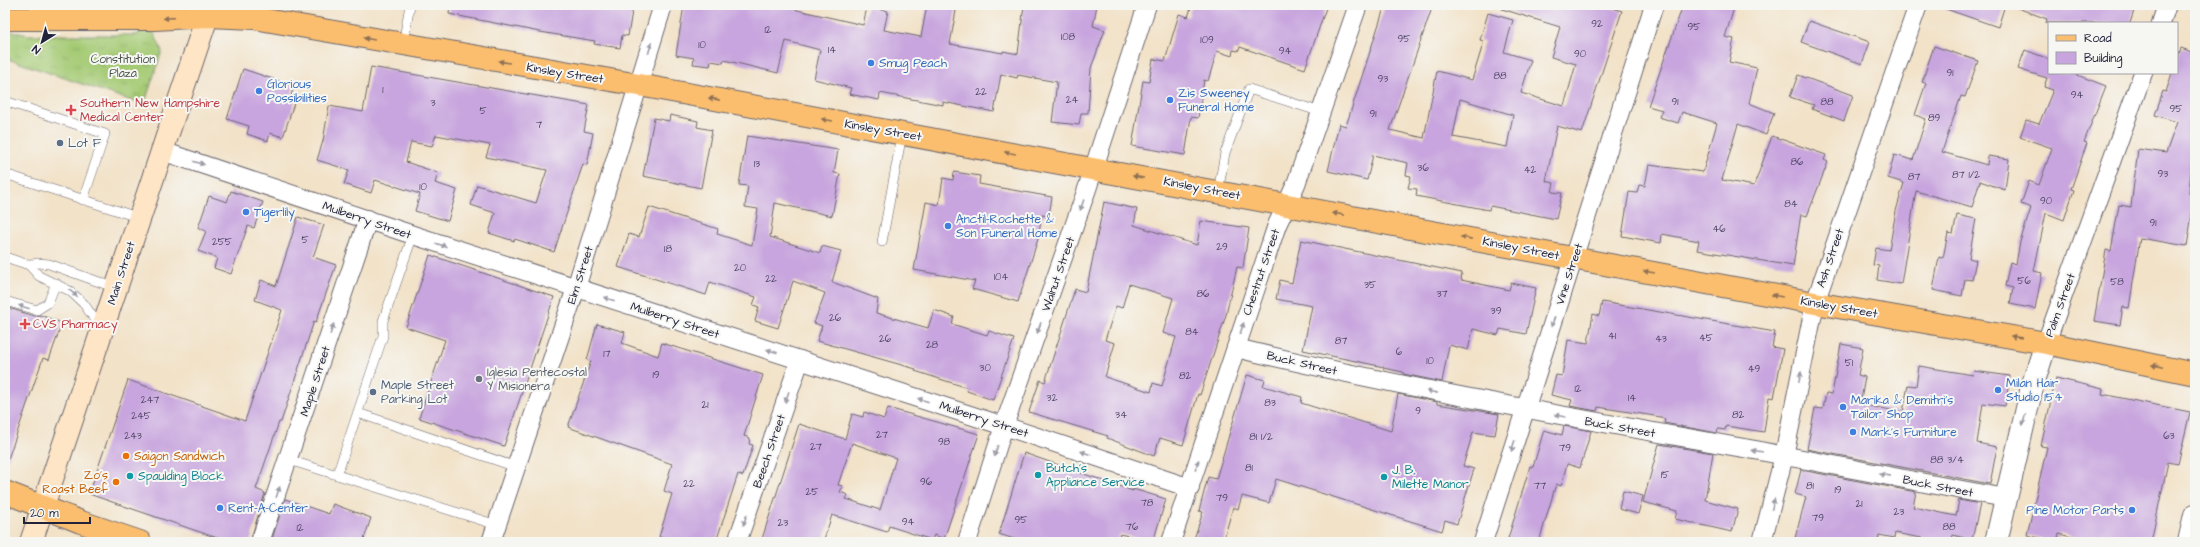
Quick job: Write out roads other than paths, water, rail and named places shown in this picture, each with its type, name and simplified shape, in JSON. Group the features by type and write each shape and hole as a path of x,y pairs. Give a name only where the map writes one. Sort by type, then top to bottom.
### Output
{"main road":[{"name":"Kinsley Street","path":"5,19 209,10 639,85 1094,168 1815,303 2046,343 2195,374"},
{"name":"Main Street","path":"31,542 44,508 209,10"},
{"path":"5,492 44,508 140,542"}],"street":[{"name":"Elm Street","path":"491,542 576,288 663,5"},
{"name":"Walnut Street","path":"967,542 1004,426 1094,168 1147,5"},
{"name":"Chestnut Street","path":"1171,542 1277,226 1296,184 1358,5"},
{"name":"Vine Street","path":"1483,542 1654,5"},
{"name":"Ash Street","path":"1762,542 1784,456 1815,303 1918,5"},
{"path":"2161,22 2167,5"},
{"name":"Palm Street","path":"1996,542 2032,387 2046,343 2143,74"},
{"name":"Mulberry Street","path":"162,151 413,235 1004,426 1190,488"},
{"name":"Maple Street","path":"260,542 289,460 368,219"},
{"name":"Buck Street","path":"1236,348 1388,383 1525,410 1784,456 2006,498"},
{"name":"Beech Street","path":"737,542 800,360"},
{"path":"2189,542 2195,515"}],"lane":[{"path":"403,45 410,5"},
{"path":"1218,192 1225,153 1249,89 1321,112"},
{"path":"5,101 105,134 83,200"},
{"path":"882,242 902,134"},
{"path":"5,174 140,218"},
{"path":"337,475 383,336 383,321 413,235"},
{"path":"5,257 29,265 38,263 49,264 116,288"},
{"path":"29,265 38,276 56,283 77,297 91,312 102,330"},
{"path":"5,301 34,310 41,309 48,303 56,283"},
{"path":"358,413 516,467"},
{"path":"289,460 497,525"}],"place":[{"name":"Smug Peach","path":"871,63"},
{"name":"Glorious Possibilities","path":"259,91"},
{"name":"Zis Sweeney Funeral Home","path":"1170,100"},
{"name":"Southern New Hampshire Medical Center","path":"71,110"},
{"name":"Lot F","path":"60,143"},
{"name":"Tigerlily","path":"246,212"},
{"name":"Anctil-Rochette & Son Funeral Home","path":"948,226"},
{"name":"CVS Pharmacy","path":"25,324"},
{"name":"Iglesia Pentecostal Y Misionera","path":"479,379"},
{"name":"Milan Hair Studio 154","path":"1998,390"},
{"name":"Maple Street Parking Lot","path":"373,392"},
{"name":"Marika & Demitri's Tailor Shop","path":"1843,407"},
{"name":"Mark's Furniture","path":"1853,432"},
{"name":"Saigon Sandwich","path":"126,456"},
{"name":"Butch's Appliance Service","path":"1038,475"},
{"name":"Spaulding Block","path":"130,476"},
{"name":"J. B. Milette Manor","path":"1384,477"},
{"name":"Zo's Roast Beef","path":"116,482"},
{"name":"Rent-A-Center","path":"220,508"},
{"name":"Pine Motor Parts","path":"2132,510"}],"park label":[{"name":"Constitution Plaza","path":"123,66"}]}
